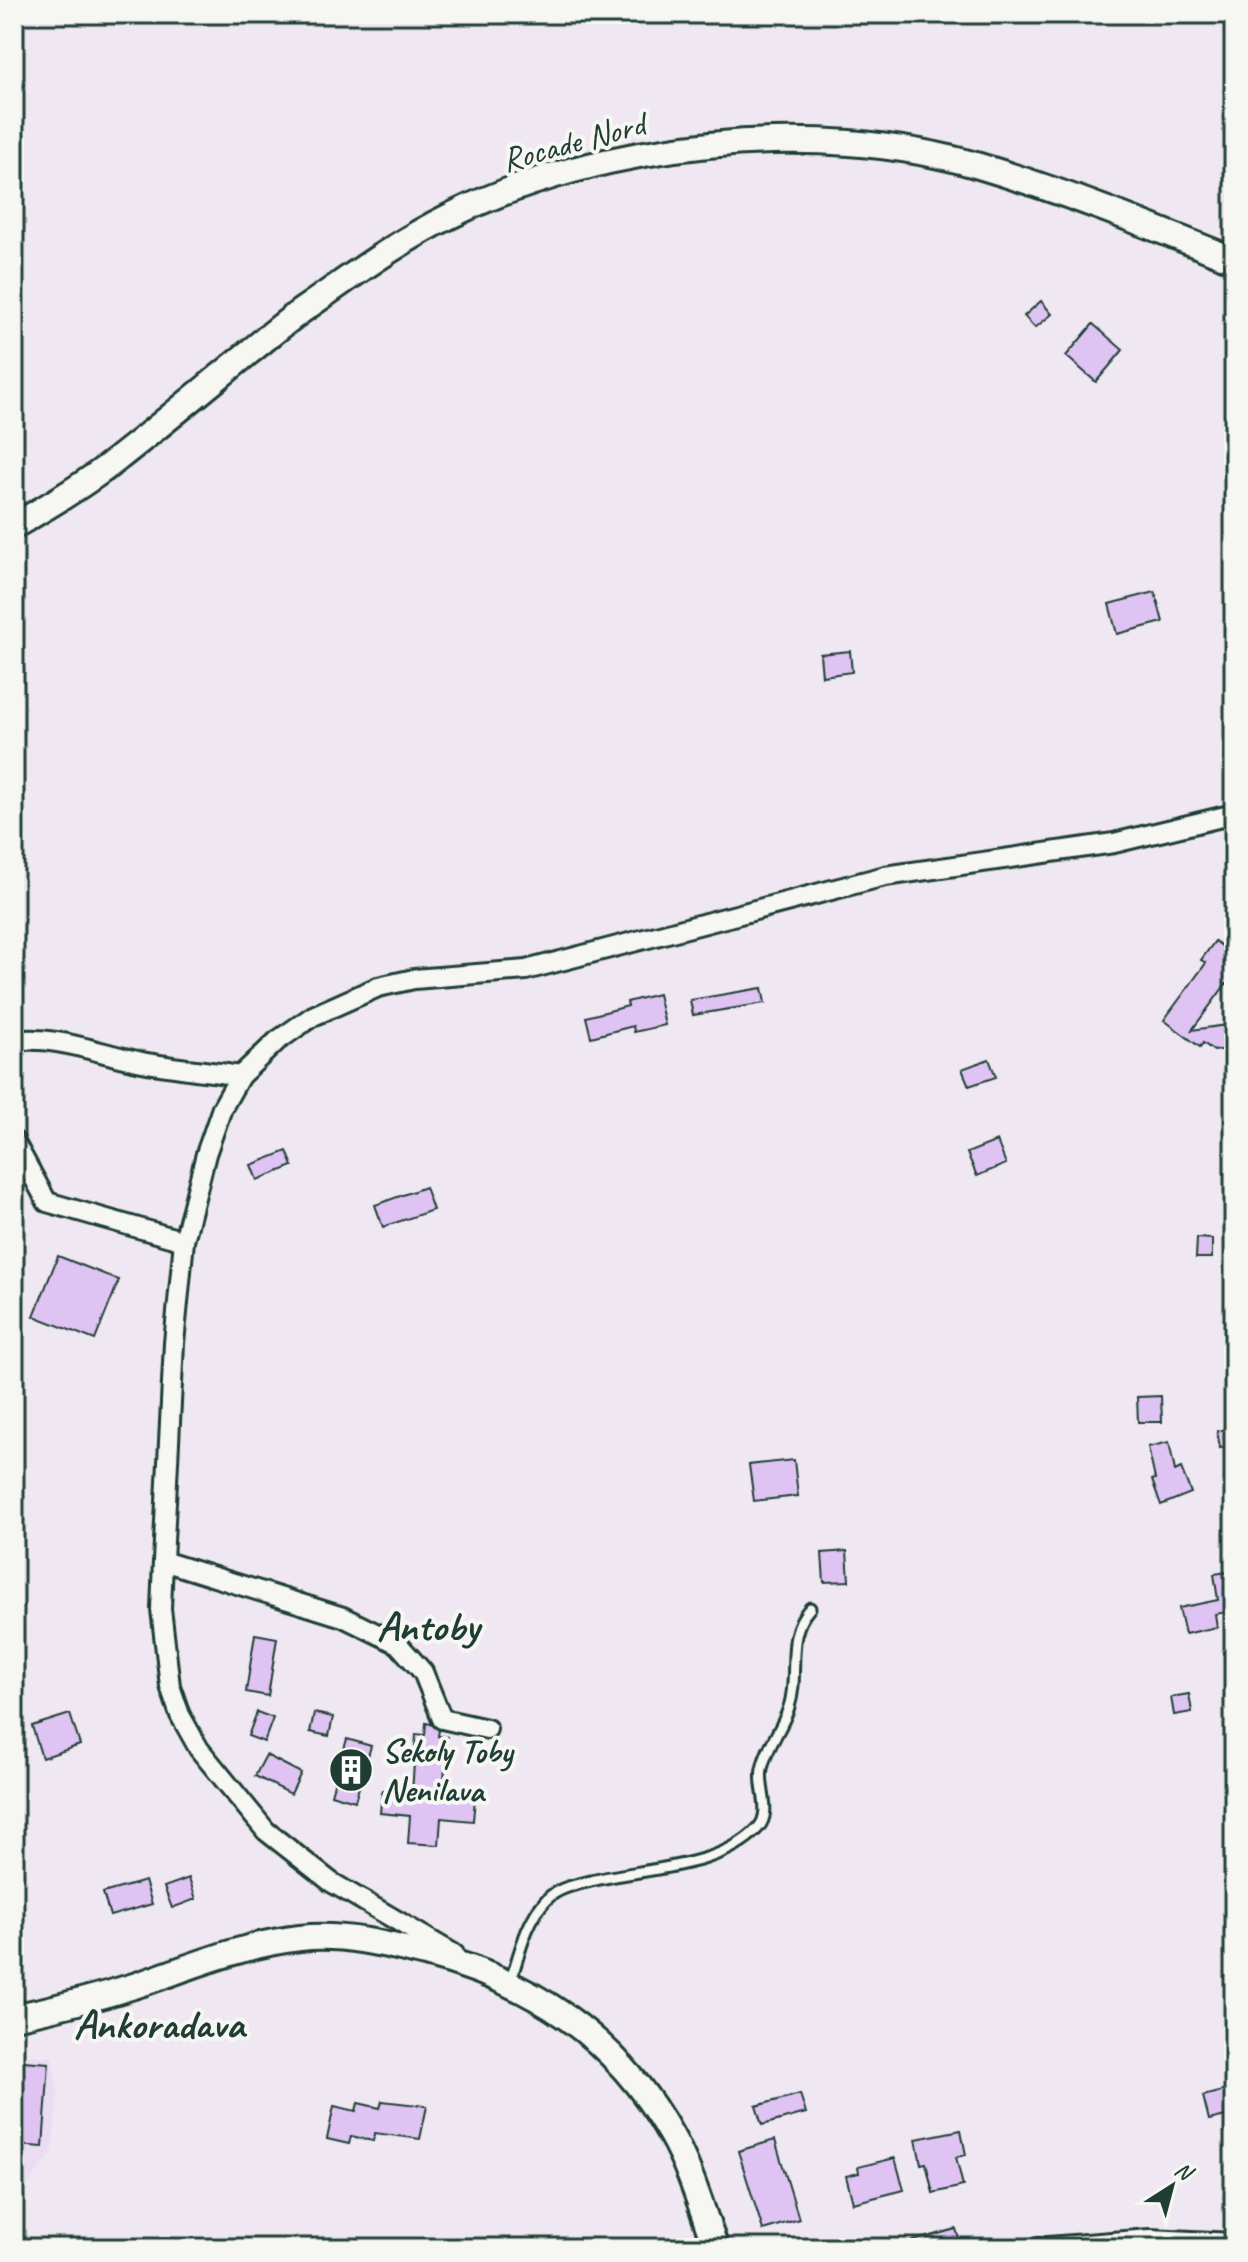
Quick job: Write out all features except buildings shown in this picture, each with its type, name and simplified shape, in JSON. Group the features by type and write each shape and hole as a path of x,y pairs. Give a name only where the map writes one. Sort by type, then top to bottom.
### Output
{"main road":[{"name":"Rocade Nord","path":"14,526 113,462 303,309 401,244 451,216 498,196 606,161 705,145 803,141 891,148 977,166 1124,216 1234,260"},
{"path":"14,2017 79,2003 202,1962 303,1937 361,1940 448,1960 510,1983 578,2025 616,2059 648,2097 673,2138 716,2248"}],"street":[{"path":"510,1983 428,1941 331,1882 266,1831 199,1749 180,1715 170,1686 161,1609 174,1343 184,1241 206,1154 222,1108 240,1076 277,1041 313,1016 378,987 414,979 526,970 885,876 1114,843 1234,814"},
{"path":"14,1041 86,1047 141,1061 240,1076"},
{"path":"14,1141 47,1202 184,1241"},
{"path":"163,1561 343,1617 398,1644 423,1672 442,1719 487,1729"},
{"path":"1035,2248 1150,2239 1234,2243"}],"lane":[{"path":"510,1983 535,1915 557,1890 699,1859 740,1842 762,1824 765,1810 762,1765 790,1705 794,1683 794,1642 799,1624 810,1608"}],"shaded area":[{"path":"14,2054 52,2057 58,2092 52,2153 14,2203"}],"place":[{"name":"Sekoly Toby Nenilava","path":"351,1770"}],"district":[{"name":"Antoby","path":"428,1625"},
{"name":"Ankoradava","path":"159,2023"}]}
